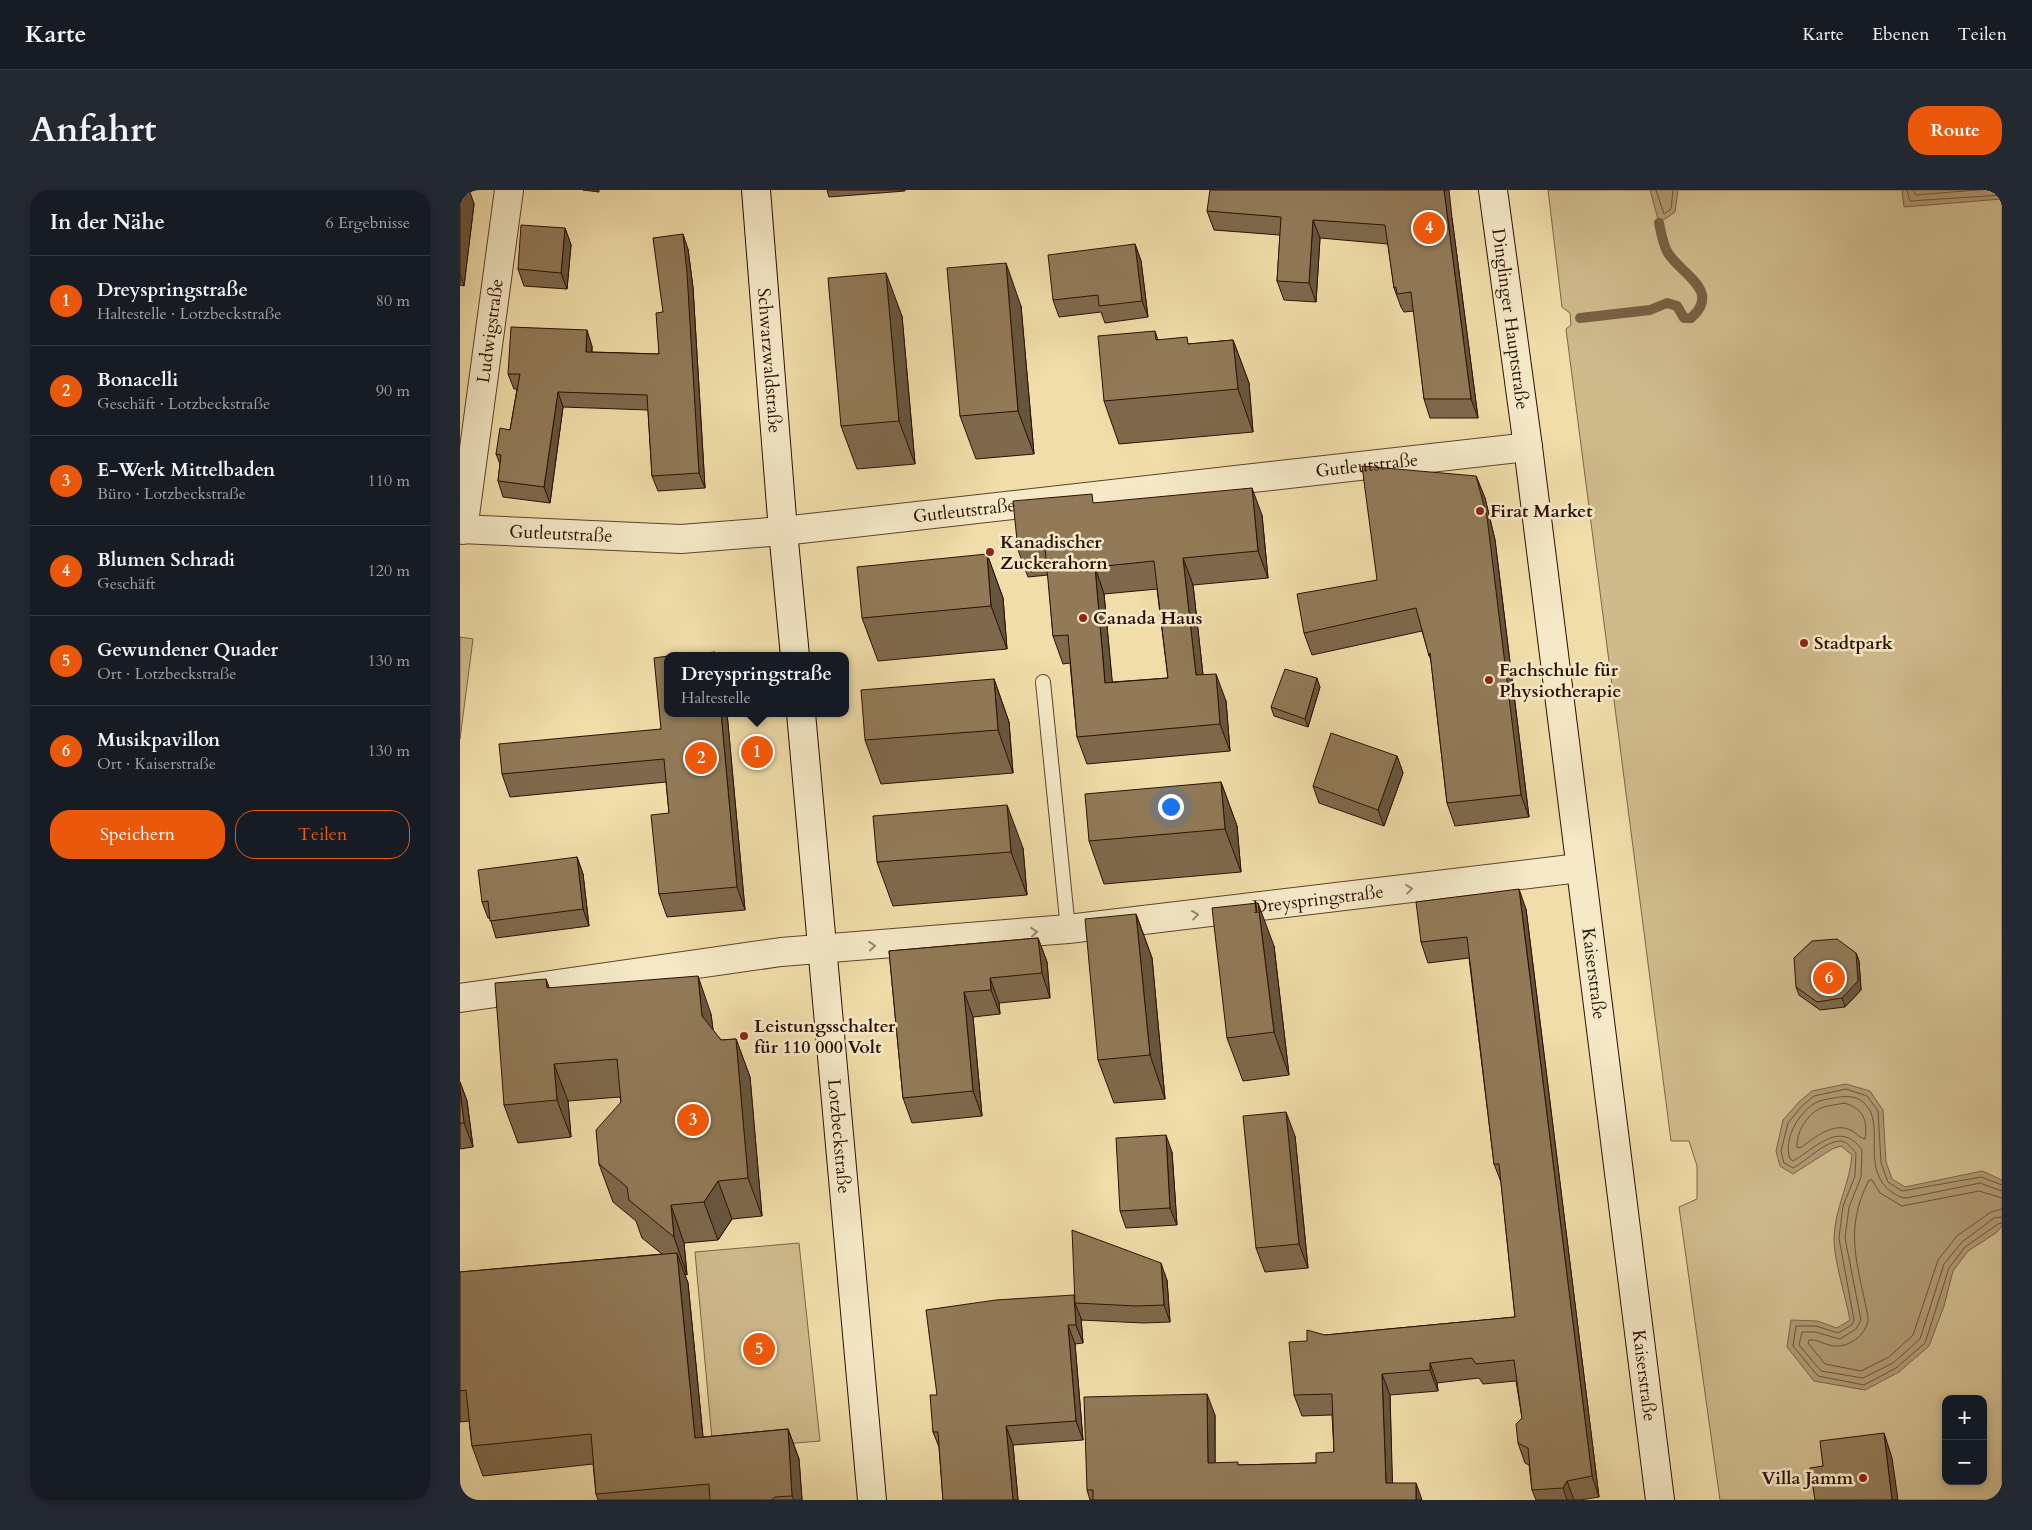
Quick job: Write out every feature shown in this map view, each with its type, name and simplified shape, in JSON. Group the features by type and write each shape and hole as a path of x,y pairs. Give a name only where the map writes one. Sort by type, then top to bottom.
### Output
{"street":[{"name":"Ludwigstraße","path":"461,529 508,190"},
{"name":"Schwarzwaldstraße","path":"756,190 782,531"},
{"name":"Dinglinger Hauptstraße","path":"1493,190 1528,447"},
{"name":"Gutleutstraße","path":"461,529 680,540 782,531 1528,447"},
{"name":"Kaiserstraße","path":"1528,447 1579,868 1660,1500"},
{"path":"782,531 795,652"},
{"name":"Lotzbeckstraße","path":"801,717 872,1500"},
{"name":"Dreyspringstraße","path":"460,998 781,952 1068,929 1579,868"}],"lane":[{"path":"1042,682 1068,929"}],"shaded area":[{"name":"Stadtpark","path":"1548,190 2002,190 2002,1500 1720,1500 1679,1207 1697,1199 1697,1166 1689,1141 1671,1141 1566,329 1571,325 1570,313 1562,307"},
{"path":"460,637 473,639 460,739"},
{"path":"799,1243 820,1441 713,1450 695,1252"}],"water":[{"path":"1650,190 1678,190 1675,212 1659,223"},
{"path":"1902,190 2002,190 2002,199 1904,207"},
{"path":"1846,1084 1870,1091 1883,1110 1886,1162 1892,1179 1905,1187 1982,1171 2002,1180 2002,1226 1996,1233 1968,1251 1953,1271 1944,1306 1929,1346 1899,1372 1865,1390 1814,1381 1787,1347 1791,1320 1817,1321 1837,1328 1850,1320 1838,1266 1834,1237 1837,1216 1852,1155 1841,1146 1832,1149 1793,1174 1780,1166 1776,1151 1783,1120 1799,1102 1812,1091"}],"building":[{"path":"1210,190 1444,190 1471,399 1424,399 1411,292 1397,294 1396,287 1394,288 1385,225 1313,220 1309,283 1277,281 1281,217 1207,211"},
{"path":"521,225 565,228 561,273 518,269"},
{"path":"683,234 699,473 652,476 647,395 558,392 544,487 498,481 501,455 496,454 500,428 510,430 520,374 508,374 511,327 587,330 586,352 659,354 656,313 663,312 653,238"},
{"path":"1135,244 1142,301 1099,306 1098,295 1053,300 1048,255"},
{"path":"1006,263 1018,411 960,416 947,268"},
{"path":"886,273 899,421 841,426 828,278"},
{"path":"1155,331 1156,340 1187,337 1188,344 1233,340 1238,389 1104,401 1098,336"},
{"path":"1362,466 1476,476 1487,517 1521,795 1447,803 1430,653 1429,656 1416,608 1304,633 1297,594 1377,580"},
{"path":"1252,488 1258,551 1183,558 1196,675 1216,674 1220,724 1077,737 1068,635 1053,636 1045,547 1018,550 1013,501 1092,494 1093,503","holes":["1154,561 1168,678 1105,683 1095,567"]},
{"path":"987,554 991,606 862,618 857,567"},
{"path":"664,657 664,717 721,717 737,887 659,894 651,815 669,813 664,759 502,774 499,744 661,729 654,658"},
{"path":"1285,669 1317,678 1305,719 1271,707"},
{"path":"994,679 998,730 865,740 861,690"},
{"path":"1331,733 1397,756 1378,810 1313,786"},
{"path":"1221,782 1225,829 1089,841 1085,794"},
{"path":"1007,805 1011,852 877,862 873,816"},
{"path":"577,857 583,909 490,921 488,901 482,902 478,870"},
{"path":"1519,889 1592,1476 1567,1481 1563,1488 1532,1490 1528,1448 1518,1443 1516,1424 1522,1418 1514,1360 1476,1364 1472,1358 1430,1363 1430,1370 1382,1374 1386,1483 1416,1483 1416,1500 1093,1500 1093,1490 1087,1490 1084,1397 1207,1394 1208,1463 1238,1462 1238,1465 1316,1463 1316,1453 1334,1452 1332,1394 1294,1395 1289,1342 1307,1341 1307,1330 1325,1335 1515,1317 1499,1164 1494,1164 1467,937 1421,942 1416,902"},
{"path":"1258,903 1274,1032 1227,1038 1212,908"},
{"path":"1136,914 1150,1055 1098,1060 1085,919"},
{"path":"1038,938 1042,973 990,978 991,990 964,992 973,1091 903,1098 889,951"},
{"path":"1837,939 1856,953 1858,981 1842,998 1817,1002 1796,987 1794,958 1812,941"},
{"path":"698,976 702,1016 721,1040 736,1039 748,1178 718,1181 704,1202 671,1205 674,1237 629,1200 627,1187 599,1164 596,1130 621,1102 617,1059 554,1064 557,1100 504,1105 495,983 546,979 547,988"},
{"path":"460,1090 464,1123 460,1123"},
{"path":"1286,1112 1299,1244 1256,1248 1243,1116"},
{"path":"1166,1135 1170,1208 1120,1211 1116,1138"},
{"path":"1072,1230 1161,1263 1164,1305 1137,1306 1075,1303"},
{"path":"677,1253 695,1438 788,1429 792,1496 775,1497 771,1500 710,1500 709,1484 596,1494 591,1434 472,1446 466,1390 460,1391 460,1272"},
{"path":"1074,1295 1076,1325 1068,1325 1076,1421 1006,1426 1013,1500 943,1500 938,1432 933,1432 930,1395 937,1395 926,1310 996,1300"},
{"path":"1884,1433 1892,1500 1815,1500 1810,1468 1823,1466 1820,1441"}],"waterway":[{"path":"1580,318 1650,310 1667,303 1677,306 1684,318 1691,318 1699,308 1702,299 1701,291 1668,253 1663,242 1659,223"}],"place":[{"name":"Blumen Schradi","path":"1429,228"},
{"name":"Firat Market","path":"1480,511"},
{"name":"Kanadischer Zuckerahorn","path":"990,552"},
{"name":"Canada Haus","path":"1083,618"},
{"name":"Stadtpark","path":"1804,643"},
{"name":"Fachschule für Physiotherapie","path":"1489,680"},
{"name":"Dreyspringstraße","path":"757,752"},
{"name":"Bonacelli","path":"701,758"},
{"name":"Musikpavillon","path":"1829,978"},
{"name":"Leistungsschalter für 110 000 Volt","path":"744,1036"},
{"name":"E-Werk Mittelbaden","path":"693,1120"},
{"name":"Gewundener Quader","path":"759,1349"},
{"name":"Villa Jamm","path":"1863,1478"}]}
